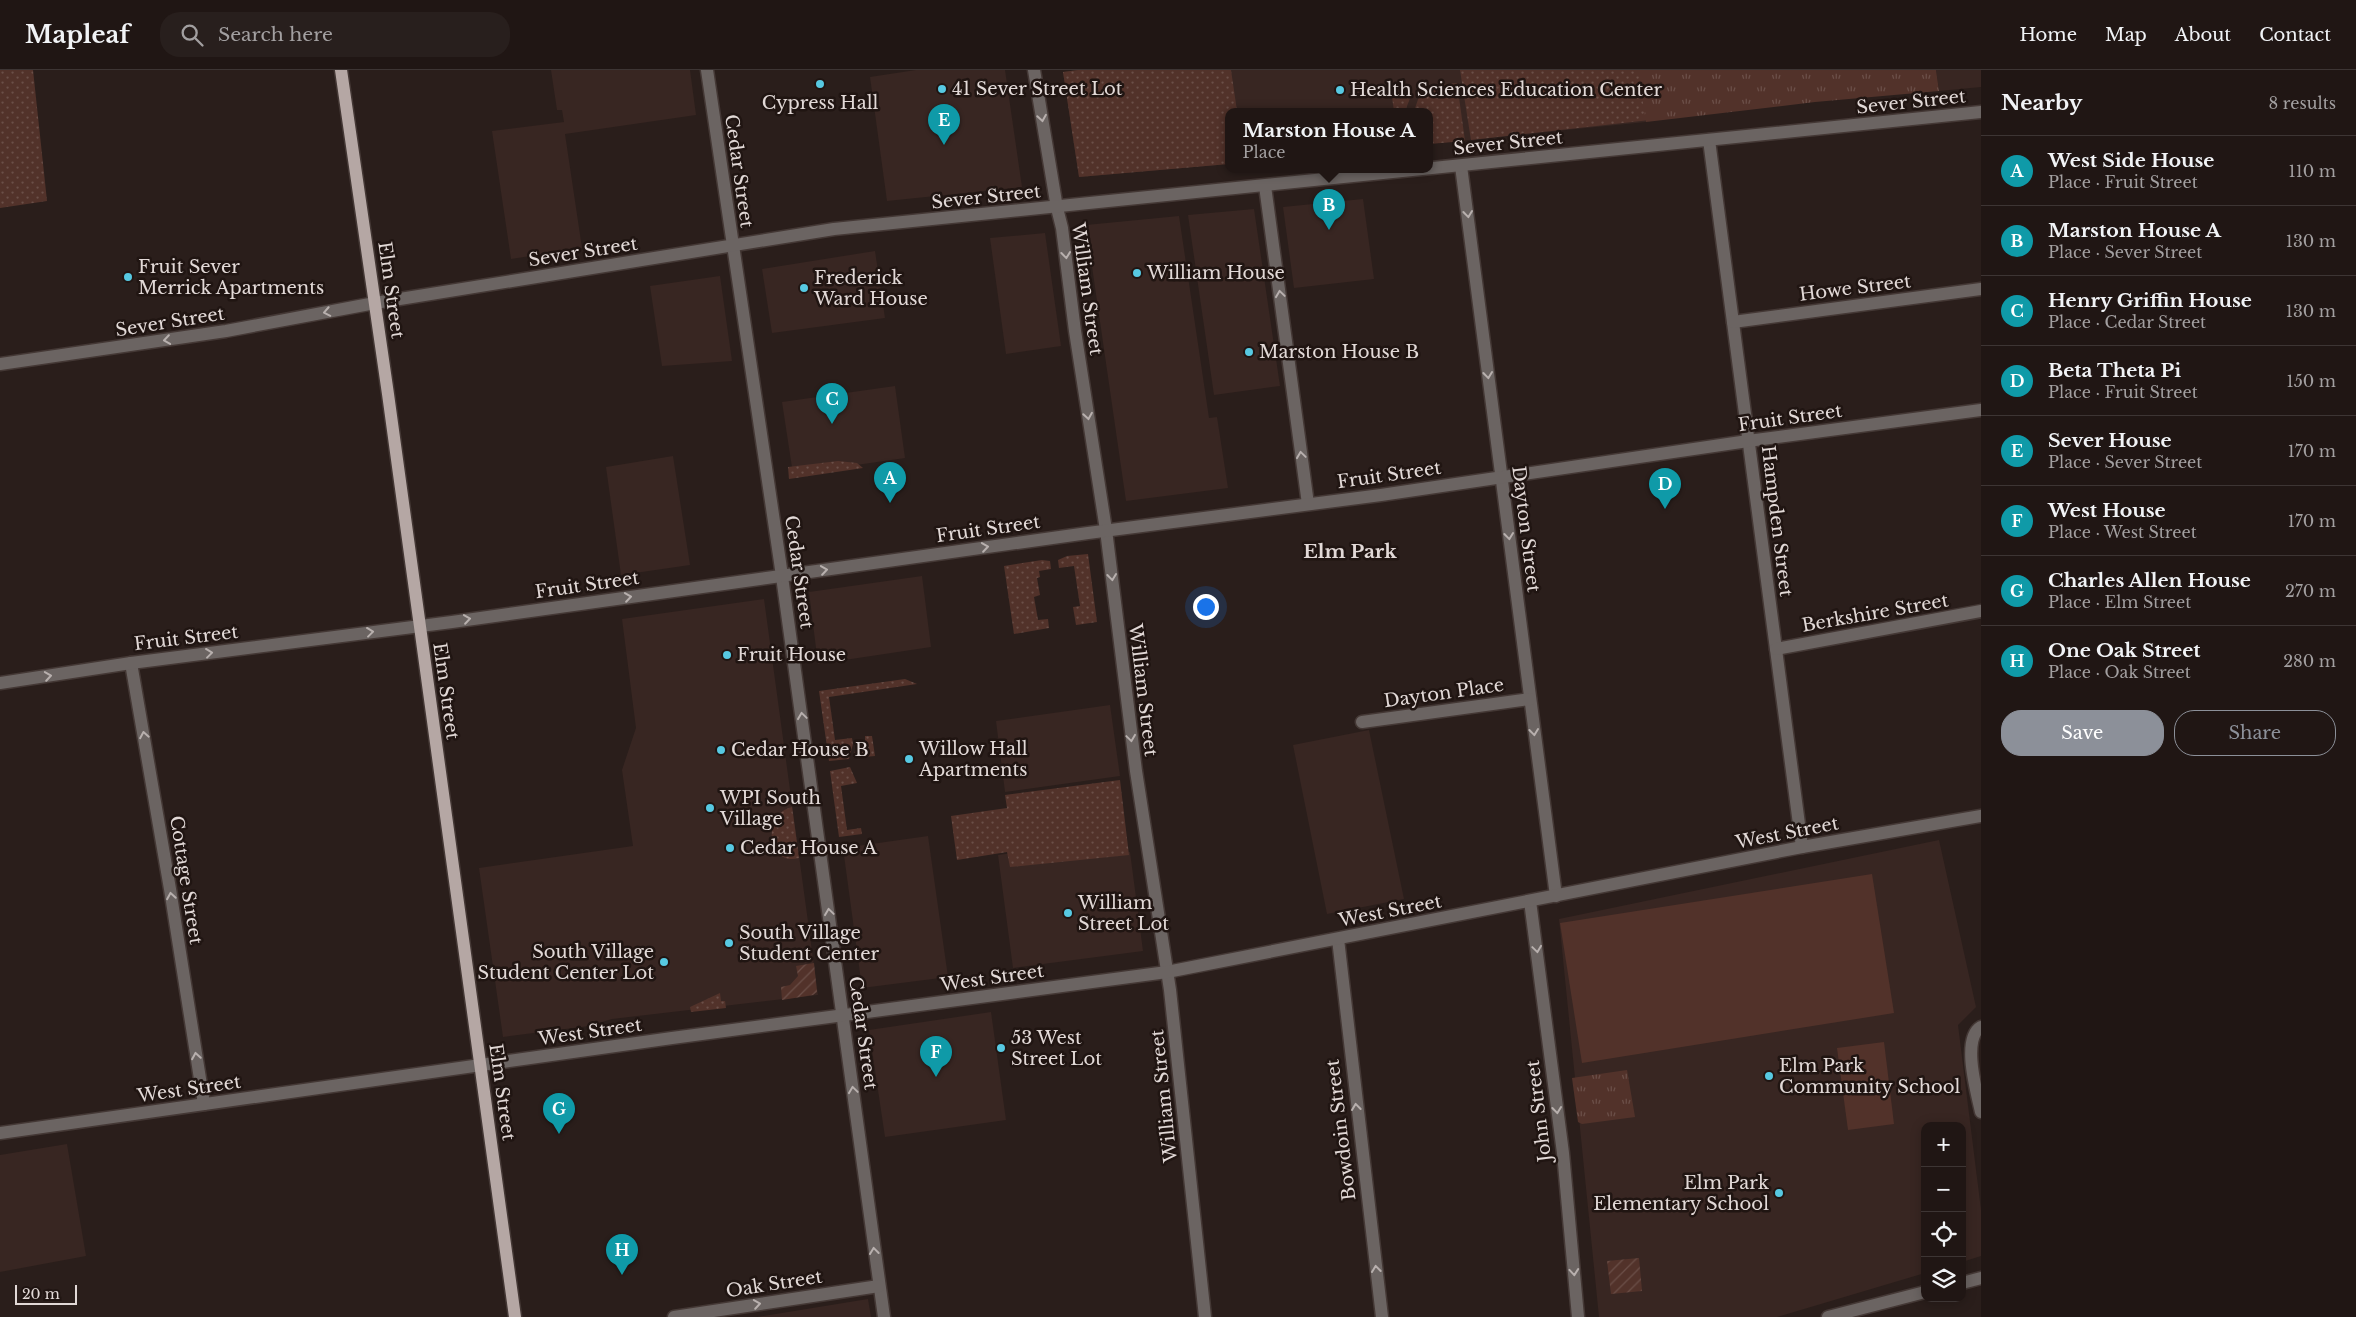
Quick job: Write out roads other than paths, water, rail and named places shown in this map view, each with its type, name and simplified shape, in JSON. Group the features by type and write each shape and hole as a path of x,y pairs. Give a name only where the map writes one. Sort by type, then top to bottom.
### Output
{"main road":[{"name":"Elm Street","path":"341,70 515,1317"}],"street":[{"name":"Cedar Street","path":"707,70 782,575 884,1317"},
{"name":"William Street","path":"1034,70 1062,228 1075,331 1106,530 1136,771 1167,972 1179,1065 1205,1317"},
{"name":"Sever Street","path":"1433,169 1981,112"},
{"name":"Hampden Street","path":"1709,140 1802,847"},
{"name":"Dayton Street","path":"1461,166 1556,896"},
{"name":"Sever Street","path":"0,364 226,331 375,303 834,229 1392,173"},
{"path":"1265,186 1308,504"},
{"name":"Howe Street","path":"1733,322 1981,289"},
{"name":"Fruit Street","path":"0,683 130,663 419,626 1981,410"},
{"name":"Berkshire Street","path":"1776,649 1981,611"},
{"name":"Cottage Street","path":"130,663 172,899 204,1104"},
{"name":"Dayton Place","path":"1362,722 1530,699"},
{"name":"West Street","path":"0,1133 480,1065 1167,972 1802,847 1981,816"},
{"name":"John Street","path":"1530,901 1562,1153 1578,1317"},
{"name":"Bowdoin Street","path":"1338,938 1382,1317"},
{"path":"1981,1027 1975,1033 1971,1056 1981,1112"},
{"path":"1966,1282 1981,1278"},
{"name":"Oak Street","path":"674,1317 879,1286"},
{"path":"1828,1317 1851,1314 1921,1293"}],"place":[{"name":"Cypress Hall","path":"820,84"},
{"name":"41 Sever Street Lot","path":"942,89"},
{"name":"Health Sciences Education Center","path":"1340,90"},
{"name":"Sever House","path":"944,145"},
{"name":"Marston House A","path":"1329,230"},
{"name":"William House","path":"1137,273"},
{"name":"Fruit Sever Merrick Apartments","path":"128,277"},
{"name":"Frederick Ward House","path":"804,288"},
{"name":"Marston House B","path":"1249,352"},
{"name":"Henry Griffin House","path":"832,424"},
{"name":"West Side House","path":"890,503"},
{"name":"Beta Theta Pi","path":"1665,509"},
{"name":"Fruit House","path":"727,655"},
{"name":"Cedar House B","path":"721,750"},
{"name":"Willow Hall Apartments","path":"909,759"},
{"name":"WPI South Village","path":"710,808"},
{"name":"Cedar House A","path":"730,848"},
{"name":"William Street Lot","path":"1068,913"},
{"name":"South Village Student Center","path":"729,943"},
{"name":"South Village Student Center Lot","path":"664,962"},
{"name":"53 West Street Lot","path":"1001,1048"},
{"name":"Elm Park Community School","path":"1769,1076"},
{"name":"West House","path":"936,1077"},
{"name":"Charles Allen House","path":"559,1134"},
{"name":"Elm Park Elementary School","path":"1779,1193"},
{"name":"One Oak Street","path":"622,1275"}],"district":[{"name":"Elm Park","path":"1350,551"}]}
